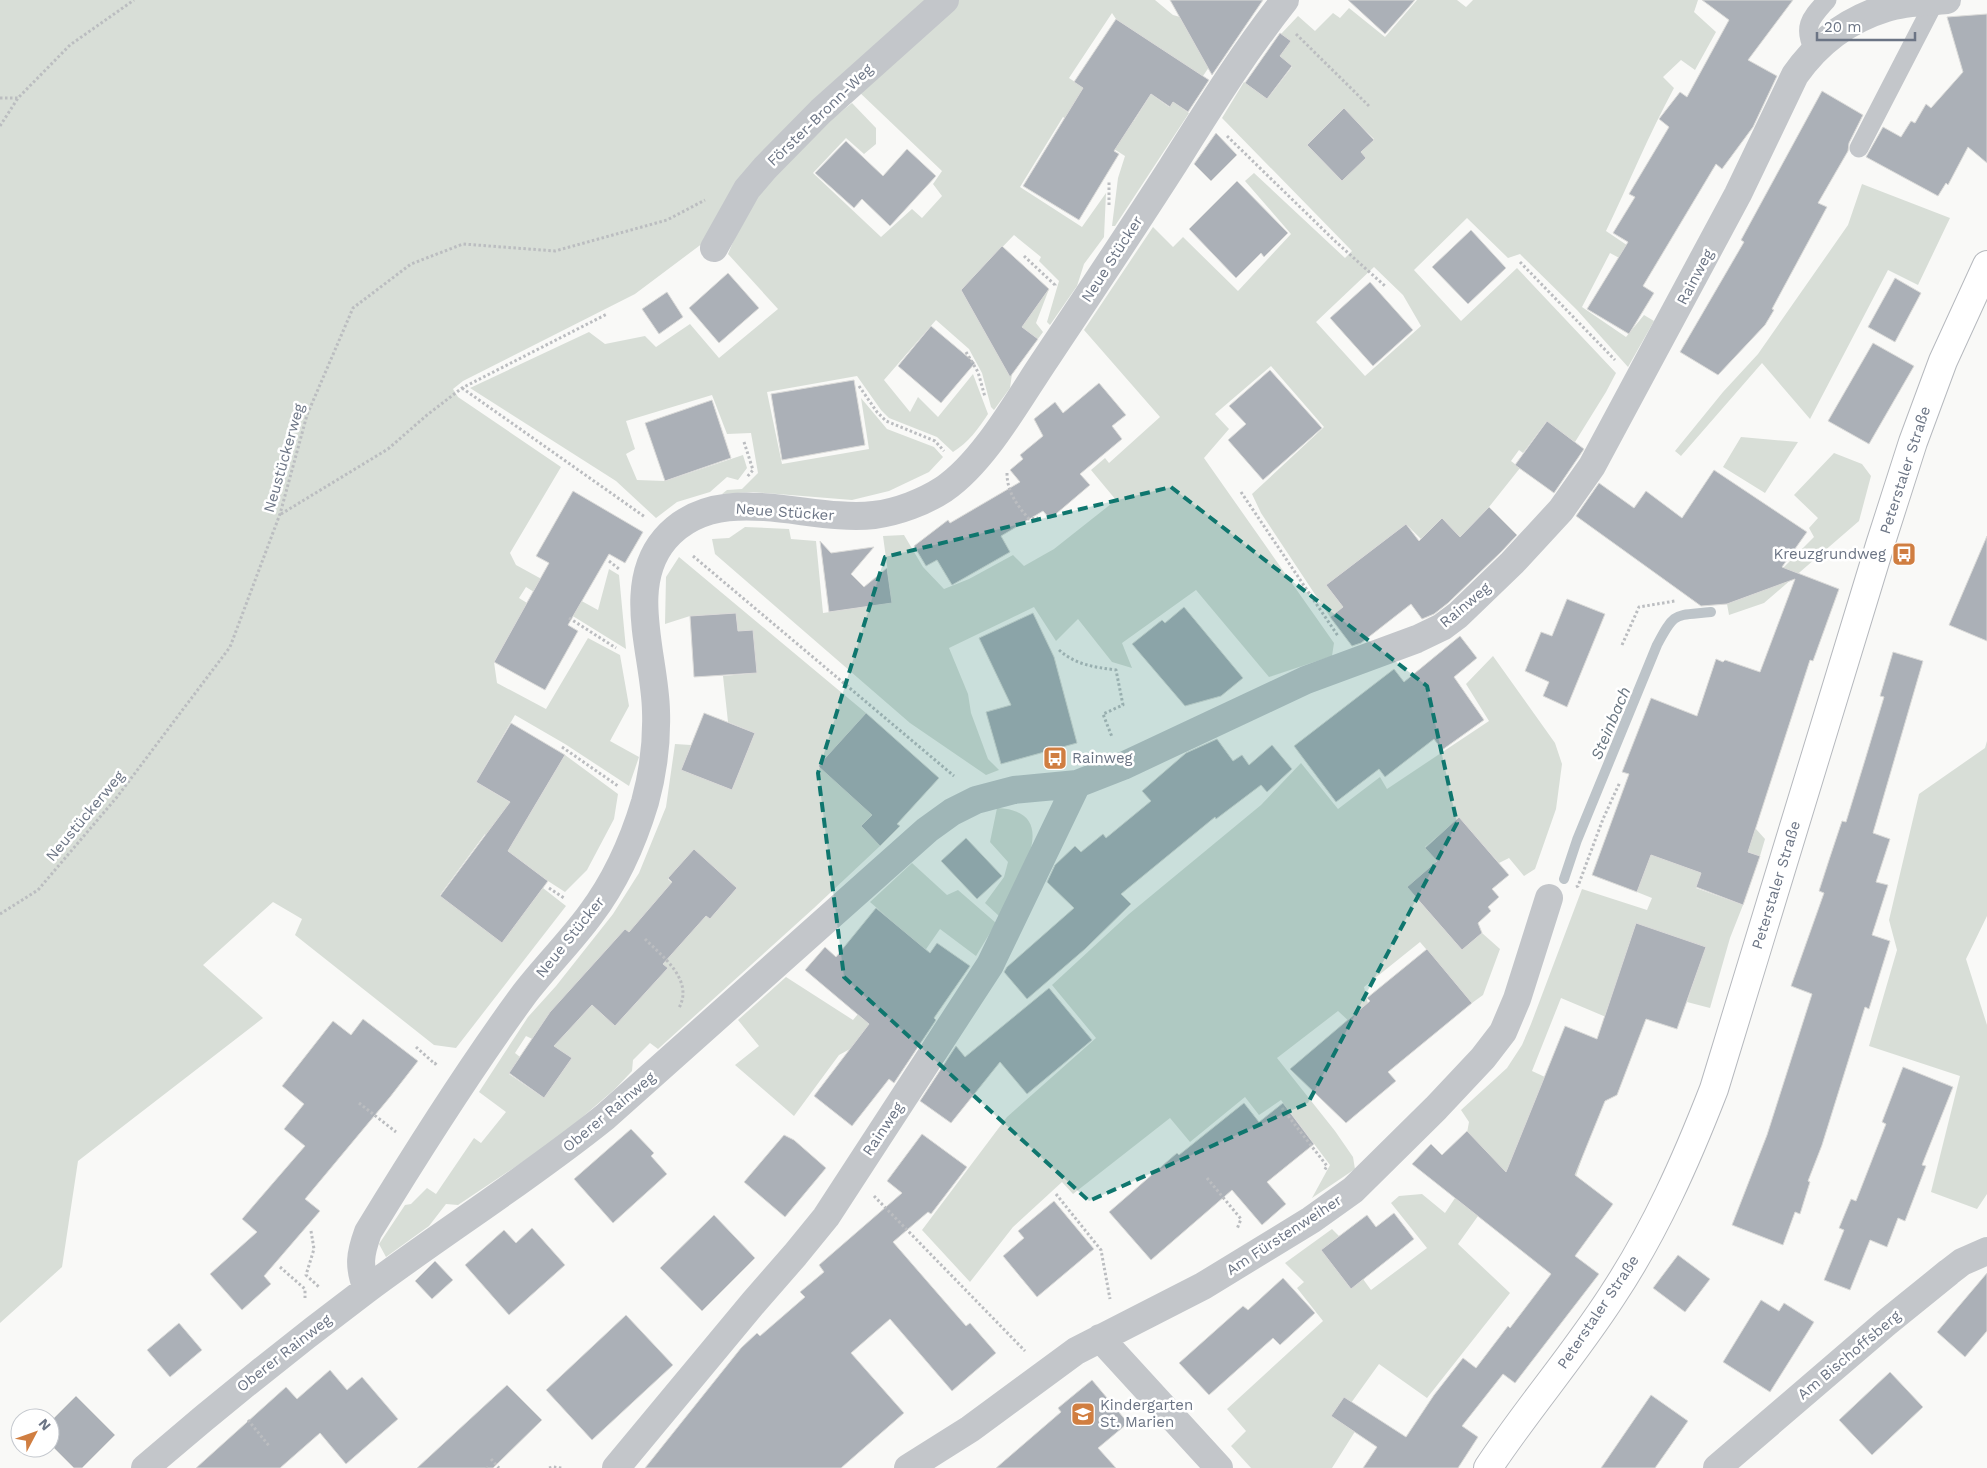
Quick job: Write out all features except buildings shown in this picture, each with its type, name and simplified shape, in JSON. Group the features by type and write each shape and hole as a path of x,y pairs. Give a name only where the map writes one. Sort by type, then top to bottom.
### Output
{"main road":[{"name":"Peterstaler Straße","path":"1488,1468 1612,1297 1661,1211 1689,1151 1714,1089 1913,442 1943,361 1987,265"}],"street":[{"name":"Förster-Bronn-Weg","path":"714,248 747,189 765,168 821,111 945,0"},
{"name":"Neue Stücker","path":"367,1289 361,1267 363,1246 368,1232 455,1094 498,1031 528,990 600,902 624,859 650,780 656,732 656,706 644,613 644,596 650,566 661,544 677,528 697,516 709,511 731,507 757,507 843,516 874,515 901,509 929,498 948,486 967,470 996,433 1094,287 1205,114 1261,31 1285,0"},
{"name":"Rainweg","path":"616,1468 754,1302 796,1256 826,1217 990,965 1078,784 1123,766 1306,680 1417,639 1442,627 1458,615 1492,583 1561,510 1592,466 1632,395 1738,194 1795,76 1814,50 1844,26 1868,14 1900,5 1941,1"},
{"name":"Oberer Rainweg","path":"144,1468 244,1383 338,1311 557,1156 605,1117 927,830 967,805 990,796 1014,790 1078,784"},
{"name":"Am Fürstenweiher","path":"908,1468 970,1429 1076,1351 1204,1286 1311,1220 1353,1190 1484,1058 1503,1032 1517,999 1548,898"},
{"name":"Am Bischoffsberg","path":"1717,1468 1886,1323 1949,1272 1962,1262 1987,1251"},
{"path":"1112,1333 1219,1468"}],"lane":[{"path":"1814,50 1808,37 1807,29 1810,22 1827,0"},
{"path":"1859,148 1941,1"}],"path":[{"path":"0,126 18,98 70,45 134,0"},
{"path":"1261,31 1280,45 1294,32 1370,107"},
{"path":"0,98 18,98"},
{"path":"1205,114 1302,210 1386,286"},
{"name":"Neustückerweg","path":"0,914 38,890 117,796 230,647 280,514 307,415 353,308 411,264 463,244 555,251 667,220 708,198"},
{"path":"1024,256 1055,285 1052,293"},
{"path":"1520,262 1621,367 1614,381 1632,395"},
{"path":"280,514 388,449 426,415 462,388 607,314"},
{"path":"966,352 978,372 996,433 1009,461 1006,475 1010,494 1029,519 1038,518"},
{"path":"859,386 877,412 886,421 935,441 950,457 935,471 948,486"},
{"path":"462,388 649,520"},
{"path":"1241,492 1344,645 1352,663"},
{"path":"691,554 960,781"},
{"path":"1622,645 1640,608 1675,601"},
{"path":"568,618 618,649"},
{"path":"1059,650 1070,660 1116,670 1123,705 1103,714 1110,731"},
{"path":"562,747 619,787"},
{"path":"1548,898 1578,886 1603,819 1620,782"},
{"path":"645,939 672,966 681,980 683,1000 675,1015"},
{"path":"1282,1108 1327,1166 1322,1174"},
{"path":"1207,1178 1241,1219 1231,1246 1242,1263"},
{"path":"869,1191 1032,1358"},
{"path":"1056,1194 1101,1250 1110,1302 1112,1333"},
{"path":"310,1231 314,1249 306,1275 326,1293 338,1311"},
{"path":"280,1268 305,1289 305,1300 297,1310 313,1331"},
{"path":"491,1459 499,1468"},
{"path":"549,1468 553,1466 562,1468"}],"highlighted area":[{"path":"1171,487 1427,686 1457,823 1308,1103 1089,1201 844,977 818,773 885,557"}],"shaded area":[{"path":"0,0 1155,0 1173,15 1180,17 1203,35 1218,54 1192,92 1175,58 1116,19 1112,13 1069,78 1134,121 1151,94 1169,107 1173,102 1189,113 1115,226 1112,226 1118,178 1125,156 1063,117 1020,187 1082,227 1106,193 1104,237 1084,264 1077,286 1050,325 1047,322 1059,281 1039,261 1041,257 1014,235 961,290 978,320 1004,342 1029,317 1049,289 1036,323 1043,332 1012,374 1010,388 994,410 991,407 982,373 969,349 936,320 884,380 910,412 918,397 938,417 973,374 988,414 964,444 953,452 937,437 889,418 881,410 857,376 767,392 782,464 869,449 861,398 887,429 934,447 943,457 929,472 889,491 852,500 753,492 722,494 727,490 742,489 758,473 751,433 727,434 712,395 626,421 635,449 626,454 637,480 665,481 743,455 747,468 738,480 727,477 710,492 677,502 656,518 616,481 470,388 589,332 605,344 645,336 656,347 690,324 719,358 778,309 728,254 754,192 789,153 852,103 876,128 876,144 864,154 846,138 813,173 881,237 912,209 922,218 942,196 933,184 942,171 857,90 931,2 703,243 635,294 463,381 453,389 458,397 561,467 510,553 516,565 598,610 609,569 619,575 626,649 526,587 519,598 527,603 494,662 497,683 546,709 588,638 620,655 629,706 610,741 639,757 629,786 565,744 515,715 476,782 530,814 565,755 618,794 614,819 587,870 565,892 485,834 440,895 502,942 543,888 566,906 456,1048 434,1045 295,935 302,919 273,902 203,965 263,1018 78,1161 62,1267 0,1323"},
{"path":"1417,0 1457,0 1466,7 1473,0 1698,0 1694,12 1716,32 1695,70 1681,60 1663,77 1674,88 1606,231 1652,262 1647,273 1610,253 1582,307 1626,337 1644,315 1654,321 1628,367 1577,310 1520,254 1508,258 1467,218 1414,270 1461,321 1517,268 1616,373 1575,442 1546,422 1523,453 1519,450 1511,461 1520,468 1489,507 1460,537 1442,518 1421,539 1406,524 1326,585 1343,607 1330,617 1261,513 1252,494 1324,427 1271,366 1215,414 1229,429 1204,458 1334,643 1332,656 1269,677 1196,590 1122,643 1132,668 1112,662 1078,619 1056,641 1034,607 949,648 968,694 971,713 988,759 999,770 986,775 910,723 715,554 712,539 729,538 745,527 789,529 791,539 816,541 823,613 892,603 883,536 904,535 923,567 944,589 969,579 1013,555 1024,566 1054,549 1116,500 1091,470 1105,458 1109,463 1160,417 1084,330 1153,227 1173,247 1183,237 1238,291 1291,234 1245,181 1254,173 1345,258 1352,251 1222,118 1244,82 1267,99 1292,67 1280,56 1281,34 1298,16 1315,31 1333,13 1340,18 1349,8 1385,37","holes":["1344,109 1374,139 1361,152 1342,181 1307,145","1374,267 1403,295 1421,326 1365,376 1316,322"]},
{"path":"1862,184 1950,218 1918,285 1888,270 1810,419 1762,363 1681,456 1675,451 1723,392 1758,354 1848,225"},
{"path":"1741,437 1798,442 1765,493 1723,467"},
{"path":"1834,453 1862,464 1871,476 1859,521 1764,603 1729,615 1727,604 1759,592 1814,537 1809,528 1818,518 1794,495"},
{"path":"679,557 866,713 818,766 877,810 861,826 880,846 658,1049 650,1043 633,1060 632,1071 615,1089 557,1139 458,1205 446,1204 429,1226 386,1257 379,1244 405,1205 411,1204 427,1188 436,1194 474,1138 481,1143 506,1112 479,1092 528,1017 556,986 613,914 639,873 666,807 675,744 691,745 682,770 732,790 755,733 728,722 723,676 756,673 753,630 738,631 736,613 690,616 665,624 666,577","holes":["694,850 737,888 710,919 668,879","638,941 667,968 592,1005 581,1017 562,999","526,1036 572,1058 544,1098 509,1074 520,1057 515,1053"]},
{"path":"1493,656 1555,743 1562,764 1556,809 1535,869 1524,876 1509,858 1499,863 1459,818 1425,847 1437,861 1407,887 1462,950 1482,933 1500,949 1483,995 1472,1003 1420,942 1364,987 1369,1008 1352,1024 1338,1011 1277,1058 1335,1131 1353,1157 1355,1169 1312,1198 1330,1165 1281,1100 1259,1115 1245,1097 1190,1142 1170,1118 1073,1194 1062,1182 1013,1227 970,1282 922,1230 1007,1117 1096,1038 1052,985 1129,914 1261,805 1301,763 1338,809 1380,777 1387,789 1489,721 1466,684"},
{"path":"1987,741 1987,916 1966,959 1987,1025 1987,1194 1977,1209 1931,1192 1960,1076 1869,1046 1897,950 1889,920 1919,794 1985,748"},
{"path":"1671,801 1756,829 1765,839 1760,856 1696,833 1683,866 1701,873 1696,888 1743,905 1730,938 1710,1008 1687,1002 1705,947 1636,924 1606,1017 1561,998 1532,1071 1545,1077 1583,1155 1576,1176 1525,1176 1488,1224 1478,1216 1458,1244 1510,1293 1427,1398 1379,1364 1346,1410 1361,1422 1332,1468 1251,1468 1231,1446 1246,1431 1227,1409 1323,1321 1297,1288 1304,1282 1285,1263 1332,1229 1339,1236 1322,1250 1350,1288 1363,1279 1371,1290 1427,1248 1391,1203 1399,1196 1422,1194 1445,1213 1455,1198 1469,1122 1461,1110 1507,1068 1522,1045 1582,889 1647,910 1652,898 1637,892"},
{"path":"997,808 1018,812 1029,822 1033,835 1024,869 999,916 985,903 1004,877 1008,862 990,842"},
{"path":"912,863 947,895 958,890 996,923 976,956 940,929 861,1043 839,1055 794,1116 735,1065 759,1046 738,1020 786,977 853,1020 917,943 870,902"}],"waterway":[{"name":"Steinbach","path":"1564,879 1577,840 1663,634 1677,617 1711,612"}],"place":[{"name":"Kreuzgrundweg","path":"1904,554"},
{"name":"Rainweg","path":"1055,758"},
{"name":"Kindergarten St. Marien","path":"1083,1414"}]}
